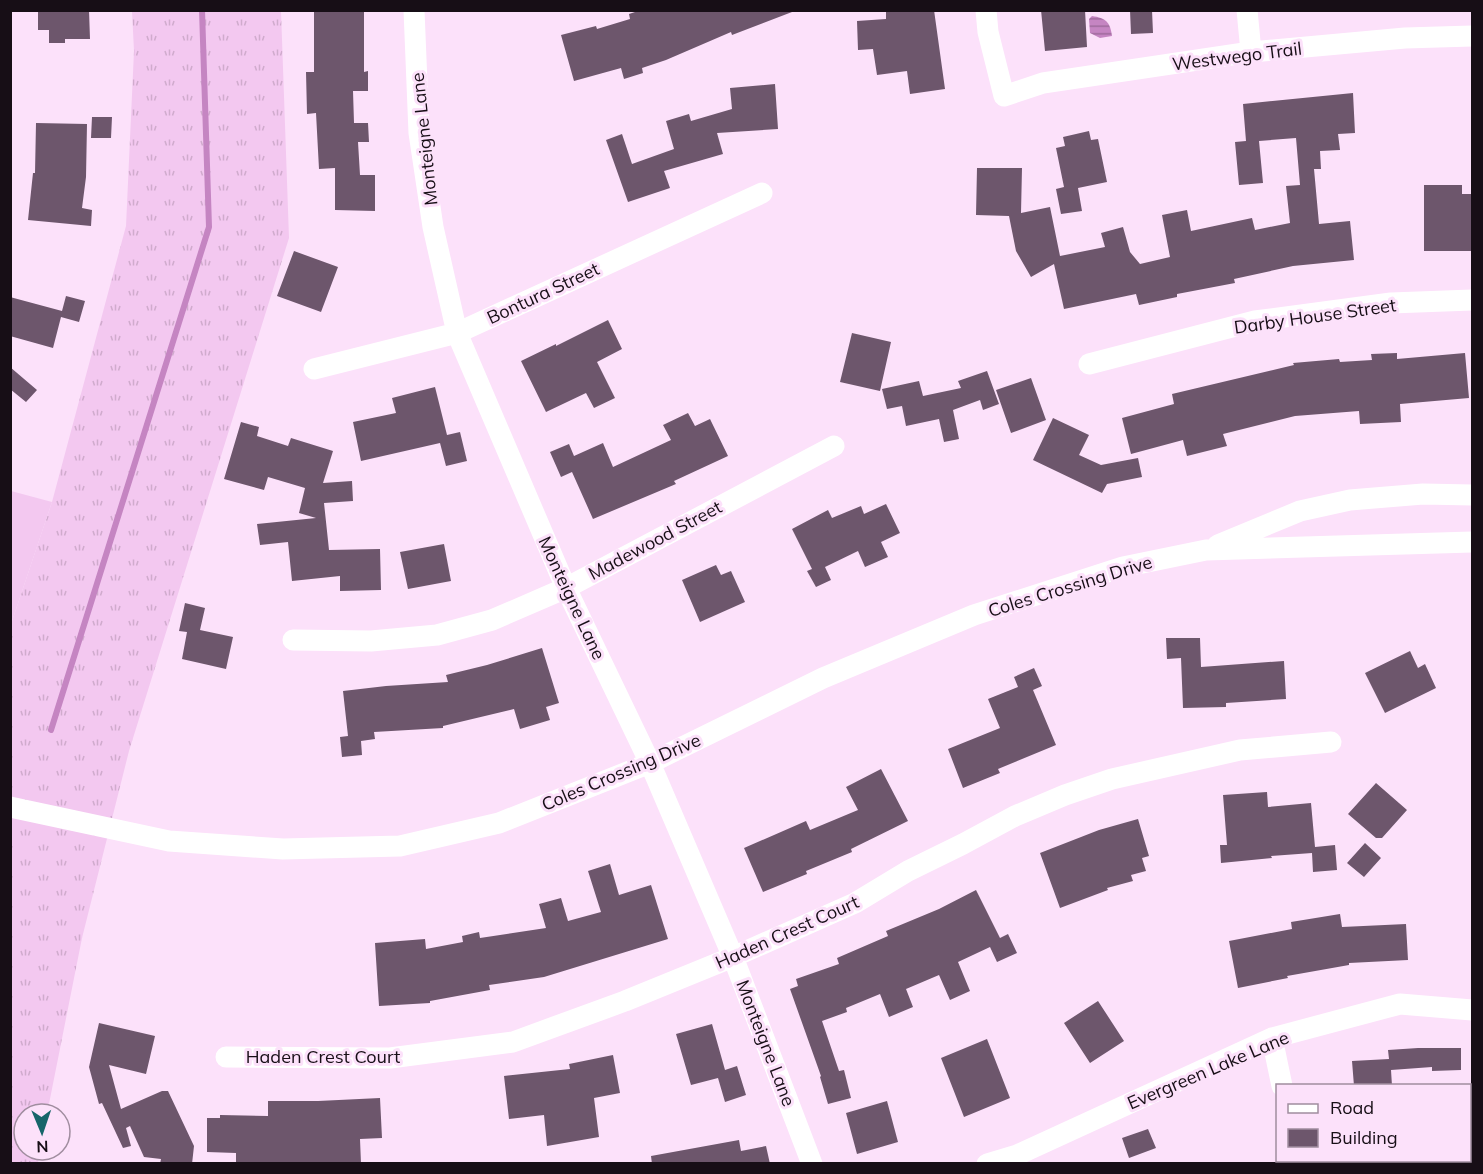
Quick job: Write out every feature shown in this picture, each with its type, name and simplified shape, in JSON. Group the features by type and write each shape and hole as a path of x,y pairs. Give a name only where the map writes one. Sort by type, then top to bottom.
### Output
{"street":[{"name":"Monteigne Lane","path":"414,10 419,133 433,227 457,333 566,588 650,763 733,957 812,1164"},
{"name":"Westwego Trail","path":"986,10 988,32 1004,96 1043,83 1251,52 1405,38 1473,36"},
{"path":"1247,10 1251,52"},
{"name":"Bontura Street","path":"315,369 457,333 762,193"},
{"name":"Darby House Street","path":"1089,364 1255,321 1391,303 1473,300"},
{"name":"Madewood Street","path":"293,640 371,641 437,635 492,620 566,588 834,446"},
{"name":"Coles Crossing Drive","path":"1206,550 1300,511 1350,500 1423,494 1473,495"},
{"name":"Coles Crossing Drive","path":"10,807 169,841 283,849 400,846 499,823 650,763 824,678 974,615 1123,567 1206,550 1473,542"},
{"name":"Haden Crest Court","path":"226,1057 390,1058 513,1042 625,1001 733,957 855,903 908,871 1015,816 1065,795 1112,779 1240,750 1331,742"},
{"name":"Evergreen Lake Lane","path":"987,1164 1018,1159 1272,1038 1400,1004 1473,1010"},
{"path":"1272,1038 1282,1084"}],"green space":[{"path":"132,11 281,11 289,238 129,751 82,938 49,1102 12,1102 12,1162 38,1163 11,1164 11,624 52,502 126,226 134,51"},
{"path":"10,491 52,502 11,624"}],"shaded area":[{"path":"1092,16 1106,22 1112,36 1100,38 1090,33 1089,19"}],"building":[{"path":"38,10 89,10 90,39 65,39 65,43 49,43 49,30 38,30"},
{"path":"314,10 364,10 364,72 368,71 368,91 353,91 354,123 368,123 369,142 358,142 360,175 375,175 375,211 335,210 335,168 319,169 316,113 307,114 306,72 314,72"},
{"path":"641,10 792,10 792,12 732,35 731,32 642,68 643,73 624,79 621,68 574,81 561,35 596,26 597,29 630,19 629,14"},
{"path":"886,10 934,10 945,89 910,94 907,71 877,75 873,49 858,50 857,21 886,19"},
{"path":"1041,10 1085,10 1087,47 1045,51"},
{"path":"1130,10 1152,10 1153,33 1131,34"},
{"path":"775,84 778,129 717,133 723,154 664,171 670,188 628,202 606,140 622,134 632,164 674,149 666,121 689,114 691,121 732,109 730,88"},
{"path":"1353,93 1355,133 1338,134 1340,150 1320,151 1321,169 1314,169 1319,224 1350,221 1354,260 1293,266 1234,279 1235,283 1177,294 1177,297 1139,305 1136,294 1064,309 1054,264 1031,277 1016,251 1009,216 976,215 977,168 1022,168 1021,213 1050,207 1060,256 1105,247 1101,233 1123,227 1130,252 1140,264 1170,257 1162,215 1187,210 1191,231 1252,218 1255,230 1290,223 1286,186 1300,185 1296,138 1259,141 1263,183 1239,185 1235,142 1246,141 1243,104"},
{"path":"92,117 112,117 111,138 91,138"},
{"path":"36,123 87,124 86,177 82,208 92,210 91,226 28,220 33,173 35,173"},
{"path":"1089,131 1091,140 1098,139 1107,182 1078,188 1082,211 1061,214 1056,189 1064,187 1056,148 1065,146 1063,137"},
{"path":"1424,185 1462,185 1462,194 1471,194 1473,251 1424,251"},
{"path":"294,251 338,267 321,312 277,296"},
{"path":"66,296 85,301 79,322 61,317 53,348 10,336 10,297 62,311"},
{"path":"608,320 622,349 597,362 615,398 594,408 586,393 546,412 521,361"},
{"path":"852,333 891,342 880,391 840,382"},
{"path":"1397,353 1397,359 1465,353 1469,398 1400,404 1401,422 1360,424 1359,411 1295,416 1223,434 1227,446 1187,456 1183,440 1131,454 1122,418 1174,404 1172,394 1294,365 1293,363 1339,359 1340,362 1372,360 1371,354"},
{"path":"10,367 37,390 26,402 10,389"},
{"path":"987,371 999,404 983,410 980,400 953,410 959,439 944,442 939,419 906,426 902,406 887,409 882,389 919,381 923,396 961,388 958,381"},
{"path":"1031,378 1046,420 1011,433 996,390"},
{"path":"435,387 447,435 460,432 467,461 446,466 440,443 361,461 353,422 396,413 392,398"},
{"path":"688,413 695,426 710,419 728,456 674,481 676,484 593,519 572,472 561,477 550,452 569,444 574,456 603,443 613,467 671,440 663,425"},
{"path":"1053,418 1089,435 1079,455 1101,465 1138,458 1142,477 1107,484 1102,493 1033,460"},
{"path":"241,422 259,427 257,436 288,446 291,438 333,451 323,483 352,481 353,501 324,503 329,550 380,549 381,590 340,591 340,576 292,581 288,542 260,545 257,524 316,518 299,513 305,488 268,477 264,490 224,479"},
{"path":"886,504 900,533 881,542 888,557 865,567 858,551 825,567 831,580 816,587 807,571 812,569 792,529 828,510 832,518 861,506 864,514"},
{"path":"444,544 451,581 408,589 400,552"},
{"path":"716,565 721,575 731,571 745,602 700,622 682,580"},
{"path":"185,603 205,608 200,630 233,637 226,669 182,659 187,632 179,631"},
{"path":"1166,638 1200,638 1201,667 1284,661 1286,699 1226,703 1226,707 1183,708 1181,658 1167,659"},
{"path":"542,648 559,703 546,707 550,720 520,729 514,709 443,726 443,728 374,732 375,739 361,741 362,755 342,757 340,737 348,736 343,691 448,682 446,675"},
{"path":"1410,651 1418,668 1425,664 1436,688 1385,713 1365,673"},
{"path":"1034,668 1042,686 1033,690 1056,745 998,769 1000,773 963,788 948,749 1000,728 988,699 1018,687 1014,677"},
{"path":"881,769 908,821 851,849 852,852 763,892 744,848 806,821 810,830 858,810 846,787"},
{"path":"1376,783 1407,810 1382,838 1376,838 1348,814"},
{"path":"1267,792 1268,807 1311,803 1315,847 1335,845 1337,870 1313,872 1312,853 1221,863 1220,845 1227,845 1223,795"},
{"path":"1138,819 1149,856 1142,858 1146,871 1131,875 1133,881 1107,888 1108,890 1060,908 1040,853 1099,830"},
{"path":"1365,843 1381,858 1364,877 1347,863"},
{"path":"610,864 619,895 651,885 668,939 544,977 489,985 490,990 430,1001 430,1003 379,1006 375,943 425,939 426,949 463,942 462,936 479,932 480,938 546,928 539,904 561,898 568,921 601,912 588,871"},
{"path":"976,890 1000,938 1008,934 1017,953 997,962 990,947 958,962 970,991 950,1000 939,975 906,989 913,1007 889,1017 880,994 846,1008 847,1012 822,1021 839,1071 844,1070 851,1098 828,1104 821,1076 790,989 798,986 796,979 839,964 837,958 888,936 886,931 939,909"},
{"path":"1340,914 1342,927 1406,924 1408,960 1349,963 1349,965 1287,976 1288,978 1238,988 1229,941 1292,929 1291,922"},
{"path":"1098,1001 1124,1041 1090,1063 1064,1023"},
{"path":"99,1023 155,1036 146,1074 109,1065 121,1109 162,1091 168,1091 194,1146 192,1164 160,1164 161,1159 144,1157 130,1126 126,1128 131,1146 123,1148 102,1103 99,1104 89,1067"},
{"path":"712,1024 725,1070 737,1066 746,1095 725,1102 718,1078 691,1085 676,1034"},
{"path":"987,1039 1010,1098 964,1117 941,1058"},
{"path":"1461,1048 1461,1070 1432,1071 1432,1067 1391,1070 1392,1084 1354,1084 1352,1061 1389,1059 1388,1050"},
{"path":"613,1055 620,1093 594,1098 599,1137 547,1146 544,1115 509,1119 504,1076 570,1069 569,1064"},
{"path":"380,1098 382,1138 360,1139 361,1164 236,1164 236,1153 207,1152 207,1118 220,1118 220,1115 268,1116 268,1101"},
{"path":"887,1101 898,1142 857,1154 846,1113"},
{"path":"1148,1129 1156,1148 1129,1158 1122,1138"},
{"path":"739,1140 741,1151 766,1146 770,1164 652,1164 651,1156"}],"waterway":[{"path":"51,730 209,227 202,10"}]}
